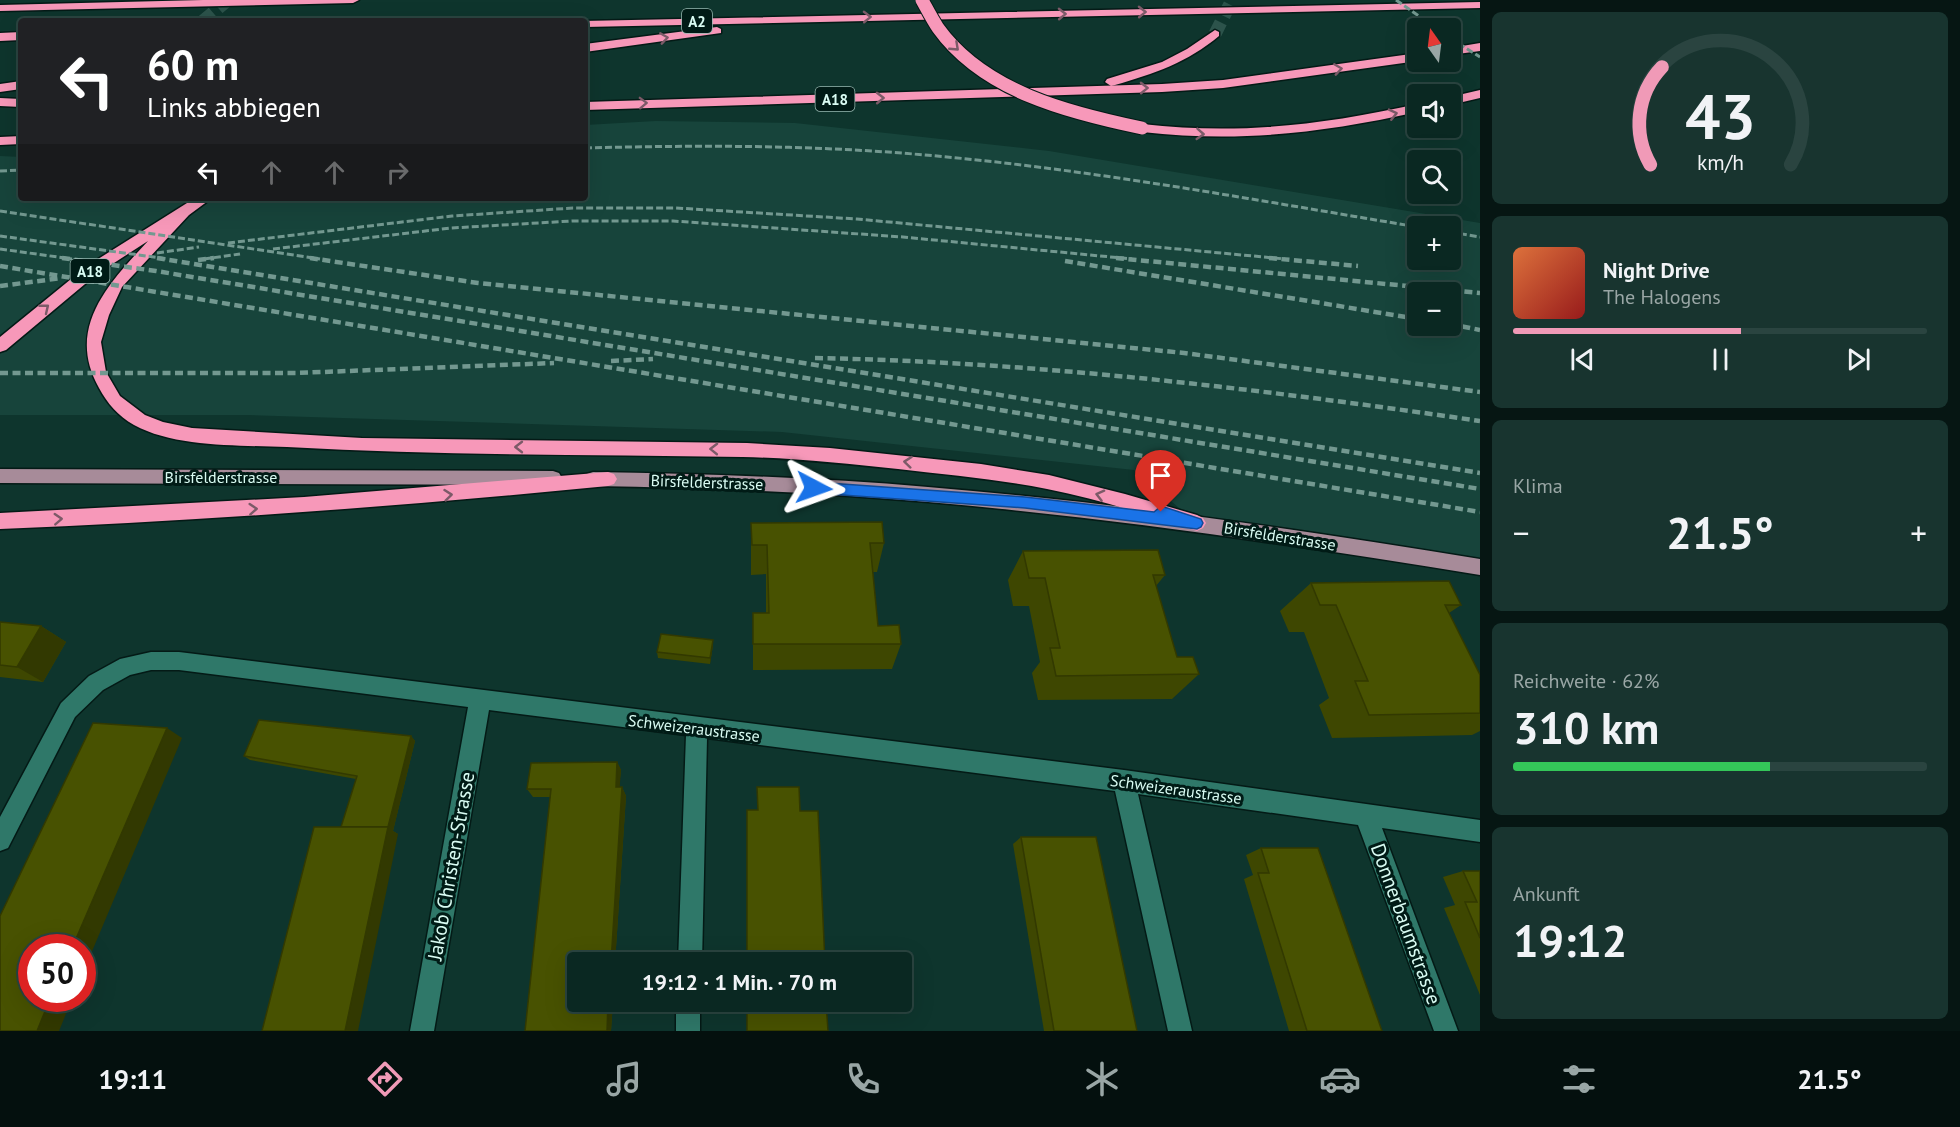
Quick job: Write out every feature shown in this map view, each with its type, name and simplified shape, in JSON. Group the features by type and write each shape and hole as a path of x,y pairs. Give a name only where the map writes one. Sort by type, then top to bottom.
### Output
{"highway":[{"path":"0,2 32,0"},
{"path":"0,8 353,0"},
{"path":"922,0 933,22 950,43 987,72 1059,107 1099,119 1142,128 1219,135 1275,134 1342,124 1407,110"},
{"name":"A2","path":"588,24 1480,5"},
{"path":"588,48 809,18"},
{"name":"A18","path":"588,106 915,97 1086,89 1186,57 1215,34"},
{"path":"0,37 18,36"},
{"path":"1461,50 1480,47"},
{"path":"1086,89 1223,84 1407,59"},
{"path":"1461,98 1480,94"},
{"path":"0,102 18,103"},
{"path":"0,141 18,140"},
{"name":"A18","path":"0,346 92,270 199,201"},
{"path":"188,207 116,284 101,315 93,342 98,372 114,400 139,420 162,428 192,435 362,445 747,450 850,457 981,471 1049,482 1125,501 1197,523"},
{"path":"0,521 238,510 414,498 608,479"}],"main road":[{"name":"Birsfelderstrasse","path":"0,476 608,479 739,483 1025,502 1197,523 1480,567"}],"street":[{"path":"0,89 18,86"},
{"name":"Schweizeraustrasse","path":"0,840 68,710 96,683 127,666 151,661 179,661 1124,781 1480,831"},
{"name":"Jakob Christen-Strasse","path":"422,1031 480,700"},
{"path":"690,952 696,728"},
{"path":"1124,781 1180,1031"},
{"name":"Donnerbaumstrasse","path":"1366,816 1446,1031"},
{"path":"688,1012 688,1031"}],"shaded area":[{"path":"656,121 795,123 1049,151 1438,216 1407,216 1407,270 1461,270 1461,220 1480,223 1480,567 1197,523 1134,470 782,432 249,415 0,415 0,156 18,157 18,201 588,201 588,125"}],"building":[{"path":"882,522 884,543 870,543 878,626 899,625 901,644 753,644 753,613 769,613 767,545 752,545 751,523"},
{"path":"1158,550 1165,575 1153,575 1177,657 1193,657 1199,674 1056,676 1050,648 1060,648 1045,578 1029,578 1023,551"},
{"path":"1449,581 1461,605 1445,605 1480,675 1480,713 1369,715 1355,681 1368,681 1336,605 1320,605 1311,583"},
{"path":"0,622 41,626 17,667 0,665"},
{"path":"661,634 713,640 710,658 657,652"},
{"path":"259,720 411,736 388,827 341,827 357,776 244,756"},
{"path":"93,723 167,728 78,934 18,934 18,1012 45,1012 37,1031 0,1031 0,916"},
{"path":"617,762 616,787 622,787 612,952 567,952 567,1012 608,1012 607,1031 525,1031 551,789 527,789 531,763"},
{"path":"757,787 799,787 800,811 818,811 824,952 747,952 747,810 758,810"},
{"path":"314,827 388,827 345,1031 262,1031"},
{"path":"1021,837 1096,837 1137,1031 1054,1031"},
{"path":"1261,848 1318,848 1382,1031 1307,1031 1258,873 1269,873"},
{"path":"1463,871 1480,871 1480,938 1465,902 1477,902"},
{"path":"747,1012 827,1012 828,1031 747,1031"}],"tunnel":[{"path":"207,18 228,0"},
{"path":"1215,34 1232,0"}],"railway":[{"path":"1396,0 1422,18"},
{"path":"1461,45 1480,57"},
{"path":"588,148 755,147 840,149 925,155 1049,168 1407,225"},
{"path":"0,171 18,170"},
{"path":"228,243 452,216 573,208 676,208 857,219 1285,259"},
{"path":"0,211 320,259"},
{"path":"273,249 451,228 572,221 673,221 903,237 1132,259"},
{"path":"1461,234 1480,237"},
{"path":"0,236 168,259"},
{"path":"157,253 199,247"},
{"path":"0,249 72,259"},
{"path":"204,259 240,254"},
{"path":"62,258 156,271 1480,489"},
{"path":"157,258 1480,473"},
{"path":"198,260 214,258"},
{"path":"310,258 478,283 1184,353 1480,392"},
{"path":"1116,258 1480,293"},
{"path":"1269,258 1358,266"},
{"path":"1065,261 1407,317"},
{"path":"0,266 1480,512"},
{"path":"0,286 62,278"},
{"path":"1461,326 1480,330"},
{"path":"815,358 1066,371 1232,388 1480,421"},
{"path":"611,361 653,359"},
{"path":"0,373 296,373 554,363"}],"route":[{"path":"814,488 1025,502 1197,523 1161,512"}]}
